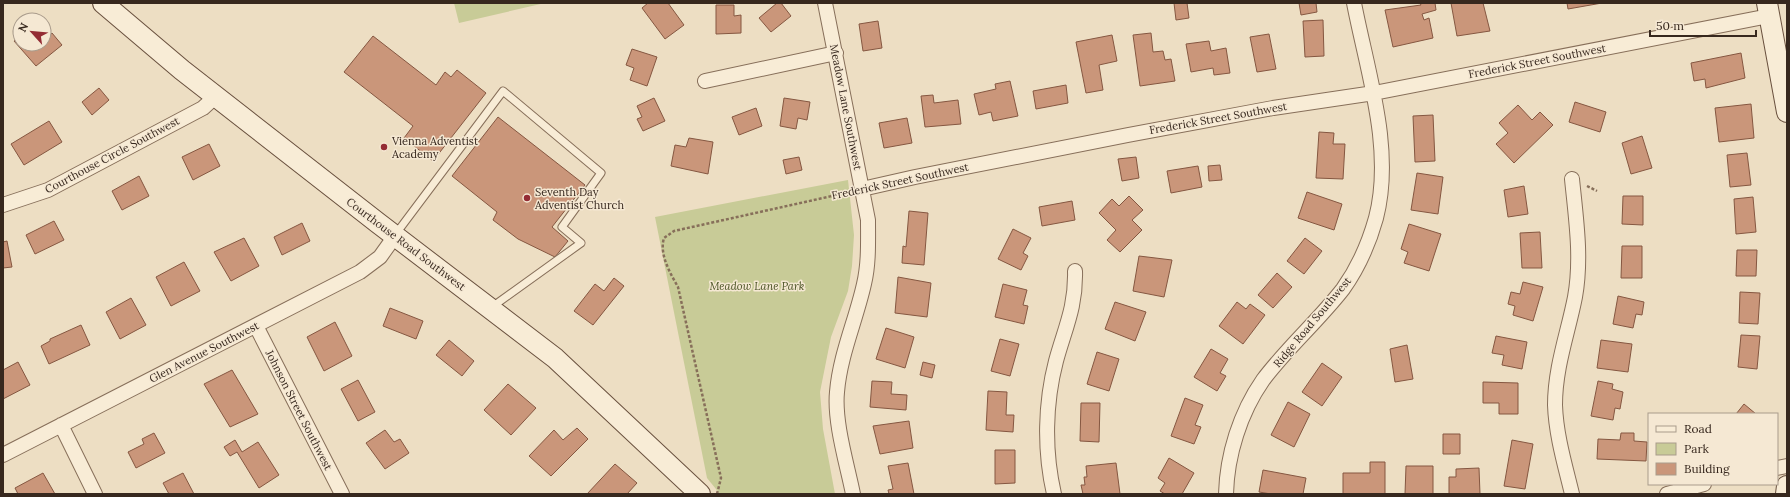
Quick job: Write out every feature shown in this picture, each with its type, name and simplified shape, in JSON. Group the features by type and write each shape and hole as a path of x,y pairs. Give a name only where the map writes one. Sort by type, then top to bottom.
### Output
{"street":[{"name":"Courthouse Road Southwest","path":"103,3 138,34 216,96 395,236 555,358 700,494"},
{"name":"Meadow Lane Southwest","path":"826,3 868,220 868,251 865,282 839,374 837,394 837,415 853,494"},
{"name":"Ridge Road Southwest","path":"1226,494 1230,458 1238,430 1249,405 1262,382 1276,364 1343,288 1357,266 1368,243 1378,211 1381,192 1382,166 1374,93 1354,3"},
{"path":"1768,10 1787,112"},
{"name":"Frederick Street Southwest","path":"862,189 915,177 1174,126 1288,105 1374,93 1768,10"},
{"path":"704,81 836,53"},
{"name":"Courthouse Circle Southwest","path":"3,205 48,190 203,108 216,96"},
{"path":"1572,179 1579,250 1578,266 1575,297 1558,365 1555,405 1558,432 1572,494"},
{"name":"Glen Avenue Southwest","path":"3,455 368,267 380,257 395,236"},
{"path":"1054,494 1048,449 1048,418 1056,361 1073,305 1075,271"},
{"name":"Johnson Street Southwest","path":"256,326 342,494"},
{"path":"61,425 95,494"},
{"path":"1667,494 1700,485"},
{"path":"1786,494 1787,486"}],"lane":[{"path":"395,236 503,91 602,173 562,227 581,243 490,308"}],"path":[{"name":"Frederick Street Southwest","path":"716,494 720,487 720,478 678,287 668,269 662,244 664,238 671,235 674,231 862,189"}],"green space":[{"path":"454,3 545,3 459,23"},
{"name":"Meadow Lane Park","path":"848,180 854,235 852,266 848,291 831,337 820,392 823,429 835,494 720,494 707,478 655,217"}],"building":[{"path":"648,3 668,3 684,25 665,39 642,8"},
{"path":"777,3 781,3 791,16 771,32 759,18"},
{"path":"1174,3 1187,3 1189,18 1176,20"},
{"path":"1299,3 1316,3 1317,12 1301,15"},
{"path":"1420,3 1435,3 1436,10 1422,14 1424,20 1429,18 1433,38 1393,47 1385,10 1421,5"},
{"path":"1451,3 1483,3 1490,31 1457,36"},
{"path":"1567,3 1602,3 1568,9"},
{"path":"716,5 734,5 734,16 741,15 741,33 716,34"},
{"path":"1323,20 1324,56 1305,57 1303,21"},
{"path":"878,21 882,48 863,51 859,24"},
{"path":"52,33 62,45 36,66 24,52 52,52"},
{"path":"1151,33 1153,52 1163,51 1165,60 1171,59 1175,81 1140,86 1133,35"},
{"path":"1269,34 1276,69 1257,72 1250,37"},
{"path":"1112,35 1117,61 1099,65 1103,90 1086,93 1076,42"},
{"name":"Vienna Adventist Academy","path":"373,36 436,85 445,72 451,77 457,70 486,93 433,161 404,138 413,126 344,72"},
{"path":"1209,41 1211,51 1226,48 1230,73 1214,75 1213,68 1191,72 1186,44"},
{"path":"632,49 657,57 647,86 630,80 634,68 626,65"},
{"path":"1741,53 1745,78 1706,88 1705,79 1694,81 1691,63"},
{"path":"1010,81 1018,116 993,121 991,112 979,115 974,94 996,89 995,84"},
{"path":"1066,85 1068,103 1036,109 1033,91"},
{"path":"99,88 109,100 92,115 82,102"},
{"path":"933,95 934,103 958,100 961,124 925,127 921,96"},
{"path":"654,98 665,121 643,131 637,119 642,117 637,106"},
{"path":"784,98 810,102 807,120 798,118 796,129 780,126"},
{"path":"1575,102 1606,112 1600,132 1569,122"},
{"path":"1751,104 1754,138 1719,142 1715,108"},
{"path":"1518,105 1532,120 1540,112 1553,125 1514,163 1496,144 1508,133 1499,123"},
{"path":"756,108 762,126 739,135 732,117"},
{"path":"1433,115 1435,161 1415,162 1413,116"},
{"name":"Seventh Day Adventist Church","path":"498,117 585,185 552,227 568,241 555,257 518,239 493,220 497,212 452,176"},
{"path":"907,118 912,143 884,148 879,123"},
{"path":"49,121 62,142 24,165 11,144"},
{"path":"1319,132 1334,133 1333,144 1345,144 1343,179 1316,178"},
{"path":"1642,136 1652,168 1631,174 1622,143"},
{"path":"689,138 713,142 708,174 671,166 675,145 686,147"},
{"path":"209,144 220,166 193,180 182,157"},
{"path":"1747,153 1751,185 1730,187 1727,155"},
{"path":"799,157 802,170 786,174 783,160"},
{"path":"1136,157 1139,178 1122,181 1118,159"},
{"path":"1220,165 1222,180 1209,181 1208,166"},
{"path":"1198,166 1202,187 1171,193 1167,171"},
{"path":"1417,173 1443,177 1438,214 1411,210"},
{"path":"139,176 149,196 122,210 112,191"},
{"path":"1524,186 1528,214 1508,217 1504,190"},
{"path":"1307,192 1342,204 1334,230 1298,218"},
{"path":"1129,196 1143,210 1132,220 1142,230 1120,252 1107,240 1116,230 1099,213 1112,199 1119,206"},
{"path":"1623,196 1643,196 1643,225 1622,224"},
{"path":"1753,197 1756,232 1736,234 1734,199"},
{"path":"1072,201 1075,220 1042,226 1039,207"},
{"path":"909,211 928,213 924,265 902,263 903,246 906,247"},
{"path":"54,221 64,240 35,254 26,235"},
{"path":"302,223 310,241 282,255 274,237"},
{"path":"1409,224 1441,234 1429,271 1404,263 1408,252 1401,249"},
{"path":"1013,229 1031,238 1023,253 1028,256 1021,270 998,259"},
{"path":"1540,232 1542,268 1522,268 1520,233"},
{"path":"244,238 259,266 231,281 214,252"},
{"path":"1305,238 1322,251 1304,274 1287,261"},
{"path":"7,241 12,267 3,268 3,242"},
{"path":"1622,246 1642,246 1642,278 1621,278"},
{"path":"1737,250 1757,250 1756,276 1736,276"},
{"path":"1139,256 1172,260 1164,297 1133,291"},
{"path":"184,262 200,291 171,306 156,277"},
{"path":"1277,273 1292,287 1273,308 1258,295"},
{"path":"898,277 931,283 927,317 895,313"},
{"path":"614,278 624,286 593,325 574,311 595,284 604,291"},
{"path":"1523,282 1543,287 1533,321 1513,315 1515,306 1508,304 1511,292 1520,294"},
{"path":"1003,284 1027,290 1023,305 1028,306 1024,324 995,317"},
{"path":"1740,292 1760,293 1758,324 1739,323"},
{"path":"1618,296 1644,302 1642,315 1636,314 1633,328 1613,324"},
{"path":"131,298 146,325 120,339 106,312"},
{"path":"1115,302 1146,312 1135,341 1105,329"},
{"path":"1237,302 1246,309 1250,304 1265,315 1243,344 1219,326"},
{"path":"390,308 423,321 416,339 383,326"},
{"path":"335,322 352,356 324,371 307,337"},
{"path":"81,325 90,345 49,364 41,346 50,341 50,339"},
{"path":"886,328 914,337 905,368 876,359"},
{"path":"1741,335 1760,336 1757,369 1738,367"},
{"path":"1496,336 1527,342 1522,369 1502,365 1504,355 1492,353"},
{"path":"1000,339 1019,344 1010,376 991,371"},
{"path":"449,340 474,361 462,376 436,355"},
{"path":"1601,340 1632,344 1628,372 1597,368"},
{"path":"1407,345 1413,379 1395,382 1390,349"},
{"path":"1211,349 1228,359 1220,373 1226,376 1217,391 1194,377"},
{"path":"1097,352 1119,359 1109,391 1087,384"},
{"path":"18,362 30,385 3,399 3,370"},
{"path":"923,362 935,365 932,378 920,375"},
{"path":"1322,363 1342,377 1322,406 1302,392"},
{"path":"232,370 258,414 230,427 204,384"},
{"path":"358,380 375,412 358,421 341,389"},
{"path":"872,381 892,382 891,394 907,395 906,410 870,407"},
{"path":"1598,381 1613,384 1612,389 1623,392 1620,409 1615,408 1613,420 1591,416"},
{"path":"1483,382 1518,383 1518,414 1499,414 1499,403 1483,403"},
{"path":"508,384 536,408 511,435 484,410"},
{"path":"988,391 1007,392 1006,415 1014,415 1013,432 986,430"},
{"path":"1185,398 1203,405 1195,425 1201,427 1194,444 1171,436"},
{"path":"1288,402 1310,414 1294,447 1271,435"},
{"path":"1081,403 1100,403 1099,442 1080,441"},
{"path":"1744,404 1755,413 1737,413"},
{"path":"909,421 913,448 880,454 873,426"},
{"path":"577,428 588,439 551,476 529,456 554,430 563,440"},
{"path":"385,430 394,442 400,439 409,453 385,469 366,443"},
{"path":"154,433 165,453 136,468 128,452 144,444 142,439"},
{"path":"1621,433 1634,433 1634,441 1647,442 1646,461 1597,459 1598,439 1620,440"},
{"path":"1443,434 1460,434 1460,454 1443,454"},
{"path":"235,440 242,452 258,442 279,475 259,488 237,452 230,456 224,447"},
{"path":"1512,440 1533,444 1525,489 1504,486"},
{"path":"995,450 1015,450 1015,483 995,484"},
{"path":"1169,458 1194,473 1182,494 1165,494 1160,491 1165,483 1158,478"},
{"path":"1370,462 1385,462 1385,494 1343,494 1343,473 1370,473"},
{"path":"908,463 914,494 889,494 888,490 893,489 888,466"},
{"path":"1116,463 1120,494 1083,494 1081,485 1085,485 1084,477 1087,477 1086,466"},
{"path":"615,464 637,483 627,494 587,494"},
{"path":"1406,466 1433,466 1433,494 1405,494"},
{"path":"1479,468 1480,494 1449,494 1449,477 1456,477 1456,469"},
{"path":"1263,470 1306,478 1303,494 1271,494 1259,492"},
{"path":"43,473 55,494 18,494 15,488"},
{"path":"183,473 194,494 169,494 163,483"}],"place":[{"name":"Vienna Adventist Academy","path":"384,147"},
{"name":"Seventh Day Adventist Church","path":"527,198"}]}
